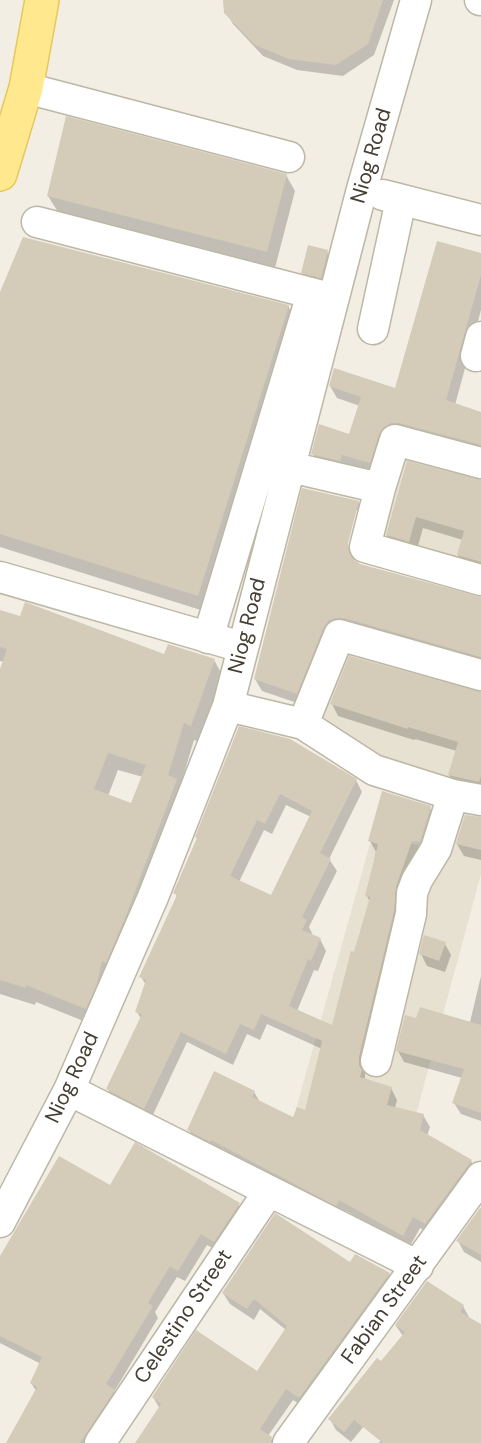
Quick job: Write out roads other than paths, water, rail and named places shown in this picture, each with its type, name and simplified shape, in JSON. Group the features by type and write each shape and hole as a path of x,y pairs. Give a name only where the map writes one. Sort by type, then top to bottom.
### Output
{"main road":[{"path":"0,174 26,88 42,0"}],"street":[{"name":"Niog Road","path":"0,1222 69,1090 153,897 228,706 290,467 323,296 362,189 416,0"},
{"path":"26,88 289,157"},
{"path":"362,189 481,220"},
{"path":"374,329 401,200"},
{"path":"37,222 323,296 208,638"},
{"path":"481,464 395,440 365,547 481,580"},
{"path":"290,467 380,488"},
{"path":"0,577 242,648"},
{"path":"303,724 339,635 481,675"},
{"path":"228,706 303,724 374,770 467,798 417,880 412,893 411,914 376,1061"},
{"path":"69,1090 418,1266"},
{"name":"Fabian Street","path":"288,1443 481,1177"},
{"name":"Celestino Street","path":"100,1443 269,1191"}]}
